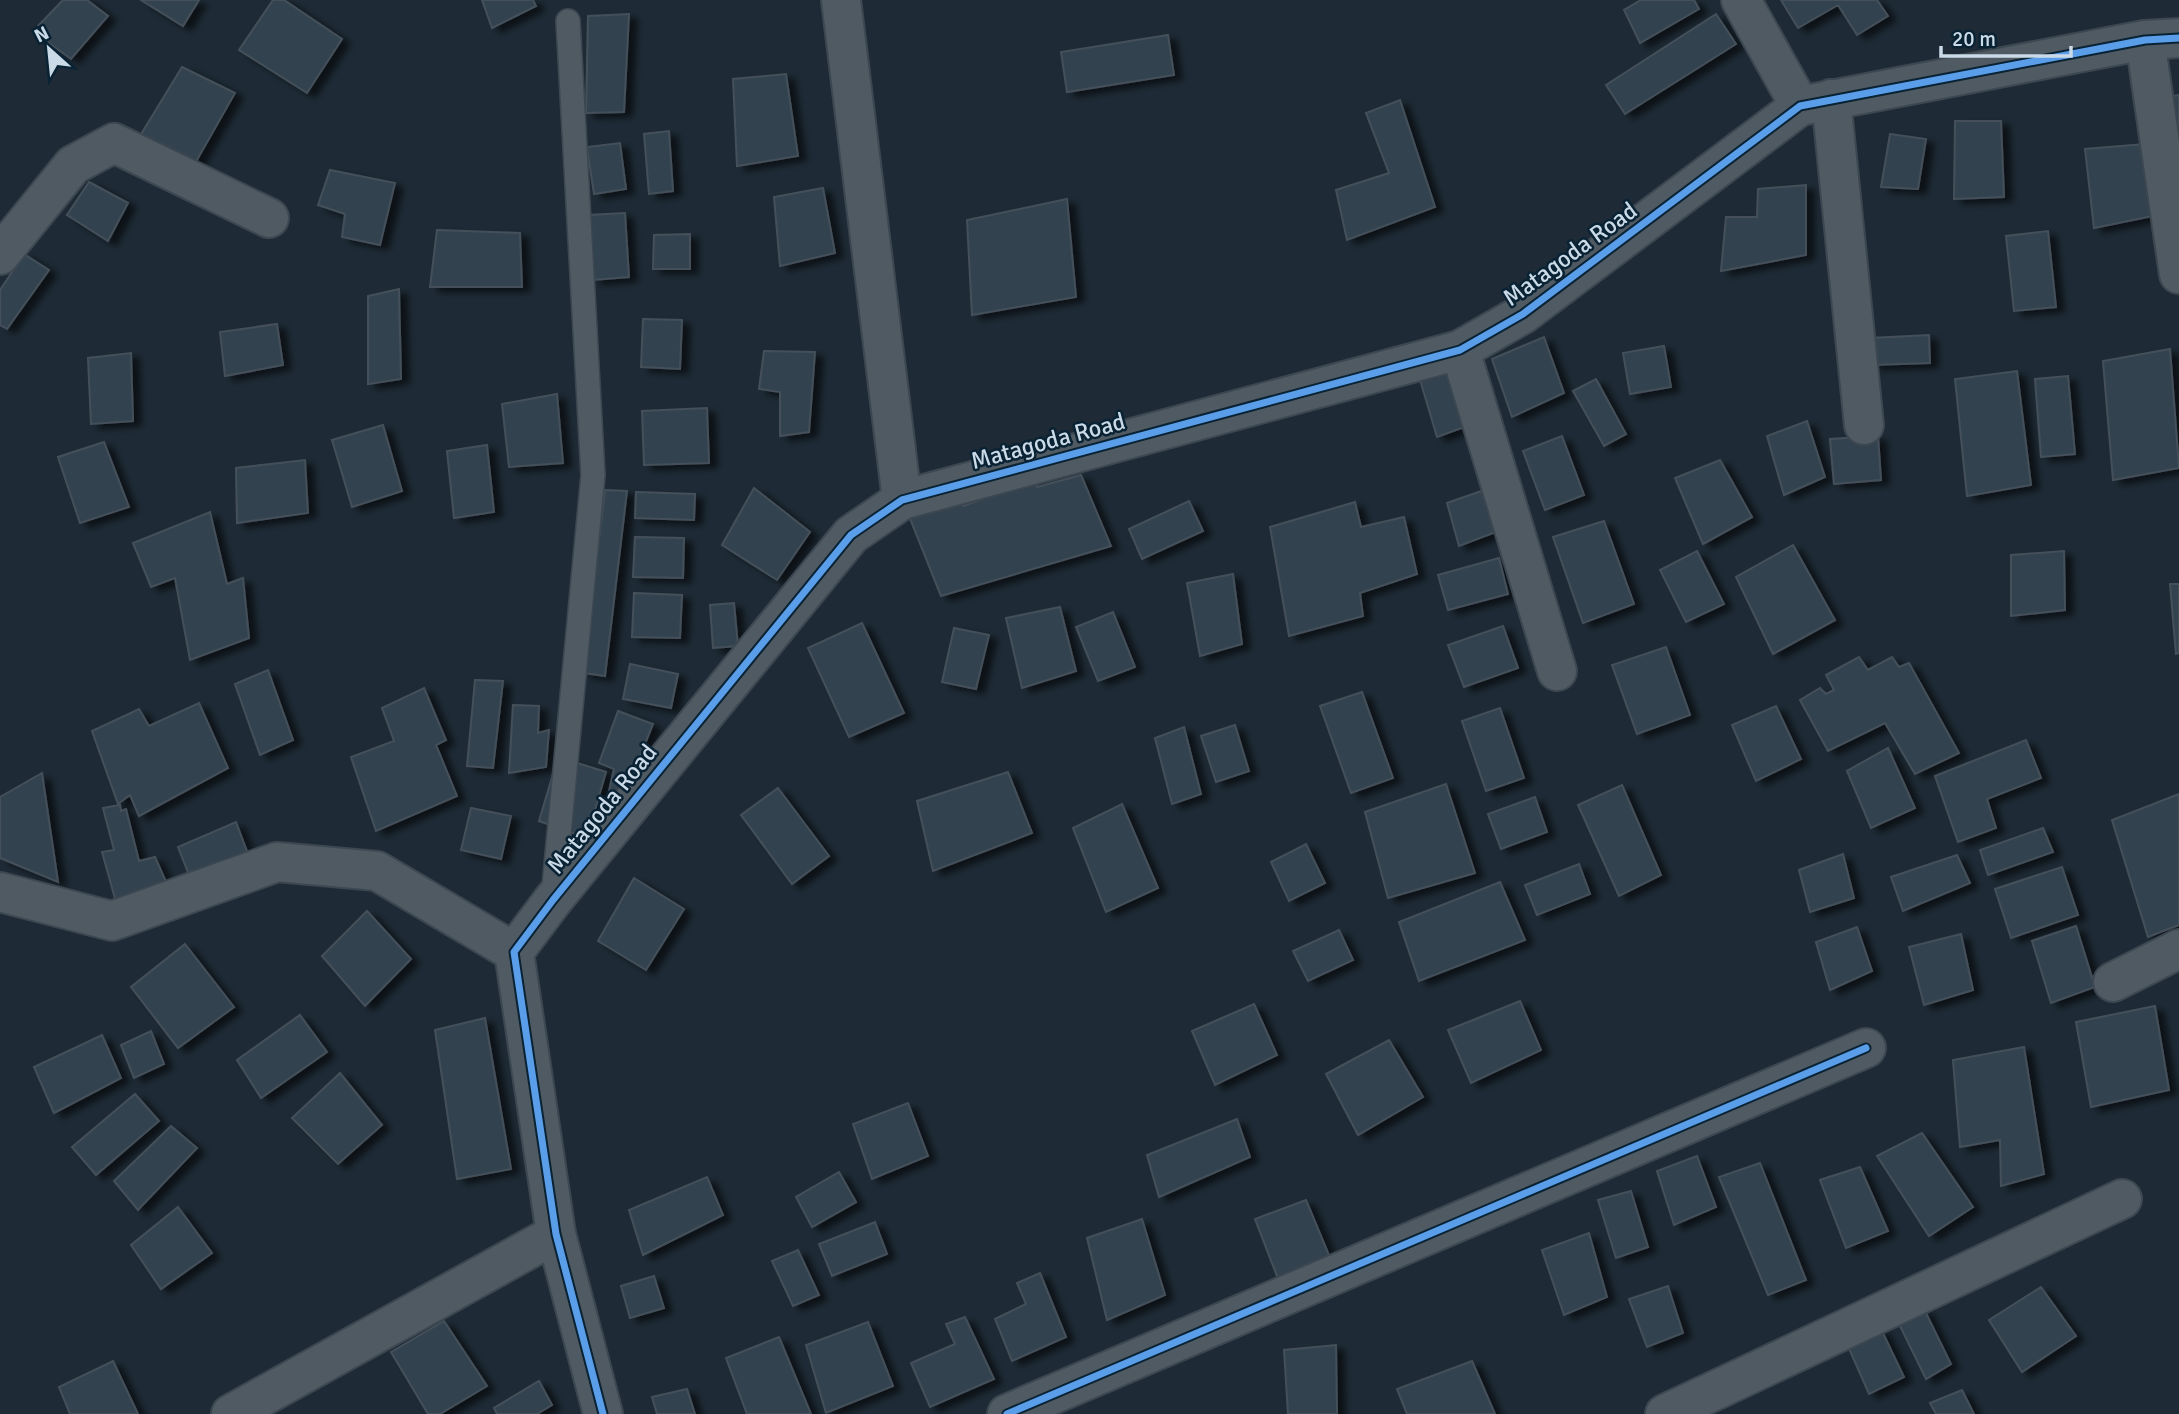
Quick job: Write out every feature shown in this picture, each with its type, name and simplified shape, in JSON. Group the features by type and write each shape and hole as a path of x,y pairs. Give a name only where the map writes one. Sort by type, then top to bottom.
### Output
{"street":[{"path":"841,0 902,500"},
{"path":"1741,0 1815,103 1864,425"},
{"path":"2162,39 2179,274"},
{"name":"Matagoda Road","path":"514,952 553,900 851,535 902,500 1460,350 1523,314 1815,103 2162,39"},
{"path":"0,255 73,165 114,143 269,218"},
{"path":"1460,350 1557,671"},
{"path":"0,892 112,921 277,862 377,870 514,952 556,1234 603,1414"},
{"path":"2113,982 2179,949"},
{"path":"1007,1414 1866,1048"},
{"path":"1665,1414 2122,1199"},
{"path":"231,1414 556,1234"}],"lane":[{"path":"553,900 593,475 568,21"}],"building":[{"path":"63,0 87,0 108,16 71,59 33,31"},
{"path":"141,0 199,0 183,26"},
{"path":"273,0 284,0 342,39 307,93 239,50"},
{"path":"482,0 533,0 536,6 492,28"},
{"path":"1641,0 1694,0 1699,9 1640,43 1624,10"},
{"path":"1781,0 1877,0 1888,16 1857,35 1838,5 1798,28"},
{"path":"629,14 624,112 586,113 588,16"},
{"path":"1716,14 1736,44 1625,114 1606,85"},
{"path":"1168,35 1174,75 1067,92 1061,52"},
{"path":"182,67 235,93 193,167 140,136"},
{"path":"786,74 798,156 737,166 733,79"},
{"path":"2179,95 2179,217 2168,97"},
{"path":"1400,100 1435,207 1347,240 1336,190 1389,173 1366,113"},
{"path":"1955,121 2001,121 2004,197 1954,199"},
{"path":"669,131 673,191 649,194 644,134"},
{"path":"1890,134 1926,139 1918,189 1881,187"},
{"path":"620,143 626,189 594,194 587,147"},
{"path":"2145,144 2153,216 2094,228 2085,149"},
{"path":"330,170 395,183 380,245 342,237 345,214 318,205"},
{"path":"89,182 128,203 108,241 67,215"},
{"path":"1806,185 1806,255 1721,271 1726,217 1757,217 1758,189"},
{"path":"823,188 835,253 780,266 774,197"},
{"path":"1067,199 1076,297 972,315 967,220"},
{"path":"625,213 629,277 593,280 588,215"},
{"path":"437,230 520,233 522,287 430,287"},
{"path":"2048,231 2056,307 2014,311 2006,236"},
{"path":"690,234 690,269 653,269 654,235"},
{"path":"24,254 49,270 7,329 0,325 0,290"},
{"path":"399,289 401,379 368,384 368,296"},
{"path":"643,319 682,320 680,369 641,367"},
{"path":"277,324 283,365 225,376 220,332"},
{"path":"1929,335 1930,363 1872,365 1871,338"},
{"path":"1544,337 1564,393 1512,417 1492,359"},
{"path":"1664,346 1671,387 1630,394 1623,353"},
{"path":"2170,349 2179,468 2113,480 2103,361"},
{"path":"764,351 815,352 809,432 780,436 780,392 759,389"},
{"path":"131,353 133,421 91,424 88,358"},
{"path":"1454,368 1473,424 1437,437 1420,380"},
{"path":"2017,371 2031,485 1967,496 1955,379"},
{"path":"2068,376 2075,454 2041,457 2035,379"},
{"path":"1596,379 1626,434 1604,446 1573,391"},
{"path":"557,394 563,463 509,467 502,404"},
{"path":"707,408 709,463 644,465 642,411"},
{"path":"1807,421 1825,477 1784,495 1767,436"},
{"path":"383,425 402,491 352,507 332,440"},
{"path":"1562,436 1584,495 1545,510 1523,451"},
{"path":"1878,436 1881,480 1834,484 1830,439"},
{"path":"104,442 129,507 80,523 58,457"},
{"path":"487,445 494,512 454,518 447,451"},
{"path":"305,460 308,513 237,523 236,468"},
{"path":"1720,460 1752,517 1703,544 1675,478"},
{"path":"1081,475 1111,546 941,596 909,516 955,494 964,506 1034,478 1037,487"},
{"path":"754,488 810,532 777,580 722,545"},
{"path":"1490,488 1504,529 1459,546 1447,503"},
{"path":"605,490 627,491 605,676 583,673"},
{"path":"636,492 695,494 694,520 635,518"},
{"path":"1189,501 1203,531 1142,559 1129,529"},
{"path":"1355,502 1361,527 1404,517 1417,574 1360,593 1363,616 1289,636 1270,527"},
{"path":"210,512 227,584 243,578 249,638 190,660 175,578 151,587 133,543"},
{"path":"1604,521 1634,604 1583,623 1553,537"},
{"path":"635,537 684,538 683,578 633,577"},
{"path":"1793,545 1835,620 1773,654 1736,577"},
{"path":"1697,551 1724,604 1686,622 1660,570"},
{"path":"2064,551 2065,610 2011,616 2011,555"},
{"path":"1499,558 1508,594 1448,610 1438,575"},
{"path":"1233,574 1242,644 1200,656 1187,583"},
{"path":"2170,584 2179,584 2179,653 2176,654"},
{"path":"634,593 682,595 680,638 632,637"},
{"path":"734,603 738,646 713,648 710,605"},
{"path":"1060,607 1076,671 1022,688 1006,618"},
{"path":"1113,612 1135,667 1098,681 1076,627"},
{"path":"862,623 904,713 849,737 808,648"},
{"path":"1503,626 1518,668 1464,687 1448,645"},
{"path":"954,628 989,635 976,689 942,682"},
{"path":"1666,647 1690,715 1637,734 1612,665"},
{"path":"1859,657 1868,670 1892,657 1899,667 1909,663 1959,753 1915,774 1885,723 1828,751 1800,700 1820,688 1826,694 1834,690 1826,675"},
{"path":"630,664 678,674 671,708 623,699"},
{"path":"268,670 293,740 260,755 235,684"},
{"path":"475,680 503,681 493,768 467,766"},
{"path":"424,688 446,740 436,745 457,796 376,831 351,757 394,741 382,708"},
{"path":"1362,692 1393,778 1351,793 1320,706"},
{"path":"199,703 228,768 139,816 130,795 118,804 92,731 139,709 149,726"},
{"path":"513,705 539,706 538,733 549,730 546,767 509,773"},
{"path":"1776,706 1801,759 1756,781 1732,725"},
{"path":"1500,708 1524,778 1486,791 1462,721"},
{"path":"618,711 653,724 624,796 609,791 614,769 599,763"},
{"path":"1235,725 1249,771 1216,782 1201,736"},
{"path":"1184,727 1201,794 1172,804 1155,738"},
{"path":"2026,740 2041,778 1987,799 1996,828 1958,842 1935,776"},
{"path":"1888,748 1915,808 1871,828 1847,771"},
{"path":"558,757 606,772 587,838 539,821"},
{"path":"1008,772 1032,833 933,871 917,801"},
{"path":"42,773 58,882 0,858 0,797"},
{"path":"1446,784 1475,873 1388,898 1365,812"},
{"path":"1622,785 1661,875 1619,896 1578,805"},
{"path":"778,788 829,856 792,884 741,815"},
{"path":"2179,794 2179,925 2148,937 2112,820"},
{"path":"1535,797 1547,832 1501,849 1488,814"},
{"path":"1122,804 1158,888 1106,912 1073,828"},
{"path":"120,805 121,811 126,809 139,861 155,857 171,893 116,902 102,852 114,850 103,808"},
{"path":"471,808 511,816 501,859 461,850"},
{"path":"236,822 251,862 193,885 178,847"},
{"path":"2043,828 2053,852 1988,875 1980,850"},
{"path":"1306,844 1325,883 1289,901 1271,862"},
{"path":"1843,854 1854,898 1810,912 1799,870"},
{"path":"1957,855 1970,883 1903,911 1891,877"},
{"path":"1579,864 1590,894 1537,915 1525,885"},
{"path":"2062,867 2078,915 2011,938 1995,889"},
{"path":"634,878 684,909 646,970 598,941"},
{"path":"1500,882 1525,940 1419,981 1399,922"},
{"path":"367,911 411,959 365,1006 322,956"},
{"path":"2076,926 2095,987 2051,1003 2032,941"},
{"path":"1857,927 1872,971 1830,990 1816,942"},
{"path":"1339,930 1353,960 1308,981 1293,951"},
{"path":"1961,934 1973,990 1924,1005 1909,947"},
{"path":"185,944 234,1007 178,1048 131,987"},
{"path":"1520,1001 1541,1050 1471,1083 1448,1030"},
{"path":"1254,1004 1277,1055 1215,1085 1192,1031"},
{"path":"2155,1006 2169,1090 2091,1107 2076,1022"},
{"path":"300,1015 327,1052 261,1098 237,1060"},
{"path":"485,1018 511,1169 457,1179 435,1030"},
{"path":"151,1031 164,1064 134,1078 121,1045"},
{"path":"102,1035 121,1078 54,1113 34,1067"},
{"path":"1389,1040 1423,1097 1358,1135 1326,1074"},
{"path":"2024,1047 2044,1174 2001,1186 2000,1140 1960,1147 1953,1060"},
{"path":"340,1073 382,1125 338,1164 292,1118"},
{"path":"135,1094 159,1121 96,1175 72,1147"},
{"path":"908,1103 928,1156 872,1179 853,1124"},
{"path":"1237,1119 1250,1157 1159,1197 1147,1155"},
{"path":"171,1126 197,1148 138,1210 114,1181"},
{"path":"1922,1133 1973,1207 1929,1236 1877,1156"},
{"path":"1697,1156 1716,1207 1674,1225 1657,1171"},
{"path":"1760,1163 1806,1280 1768,1295 1719,1177"},
{"path":"1860,1167 1888,1231 1846,1248 1820,1180"},
{"path":"839,1172 856,1202 812,1227 796,1197"},
{"path":"707,1177 723,1215 643,1255 629,1210"},
{"path":"1631,1191 1648,1247 1616,1258 1598,1200"},
{"path":"1306,1200 1331,1260 1280,1284 1255,1219"},
{"path":"178,1207 212,1253 161,1289 131,1245"},
{"path":"1142,1219 1165,1295 1107,1320 1087,1238"},
{"path":"875,1222 887,1254 832,1276 819,1244"},
{"path":"1589,1233 1607,1297 1564,1315 1542,1250"},
{"path":"798,1250 819,1295 793,1306 772,1261"},
{"path":"1040,1273 1066,1337 1012,1361 995,1319 1026,1304 1017,1283"},
{"path":"654,1276 664,1308 630,1318 621,1286"},
{"path":"1668,1286 1683,1333 1647,1347 1629,1299"},
{"path":"2041,1287 2076,1336 2022,1372 1989,1320"},
{"path":"1924,1309 1951,1364 1926,1379 1898,1322"},
{"path":"965,1317 994,1379 930,1407 911,1363 955,1344 946,1324"},
{"path":"444,1321 487,1386 440,1414 428,1414 391,1352"},
{"path":"868,1322 893,1386 826,1413 806,1345"},
{"path":"1881,1329 1904,1377 1869,1394 1847,1344"},
{"path":"779,1337 811,1414 747,1414 726,1358"},
{"path":"1336,1345 1337,1414 1288,1414 1284,1350"},
{"path":"113,1361 138,1414 70,1414 59,1387"},
{"path":"1472,1361 1495,1414 1407,1414 1397,1389"},
{"path":"539,1381 552,1405 537,1414 497,1414 494,1408"},
{"path":"687,1389 695,1414 657,1414 652,1397"},
{"path":"1962,1390 1974,1414 1936,1414 1930,1403"}],"cycle path":[{"path":"603,1414 556,1234 514,952 553,900 851,535 902,500 1460,350 1523,314 1800,106 2145,40 2179,38"},
{"path":"1007,1414 1866,1048"}]}
